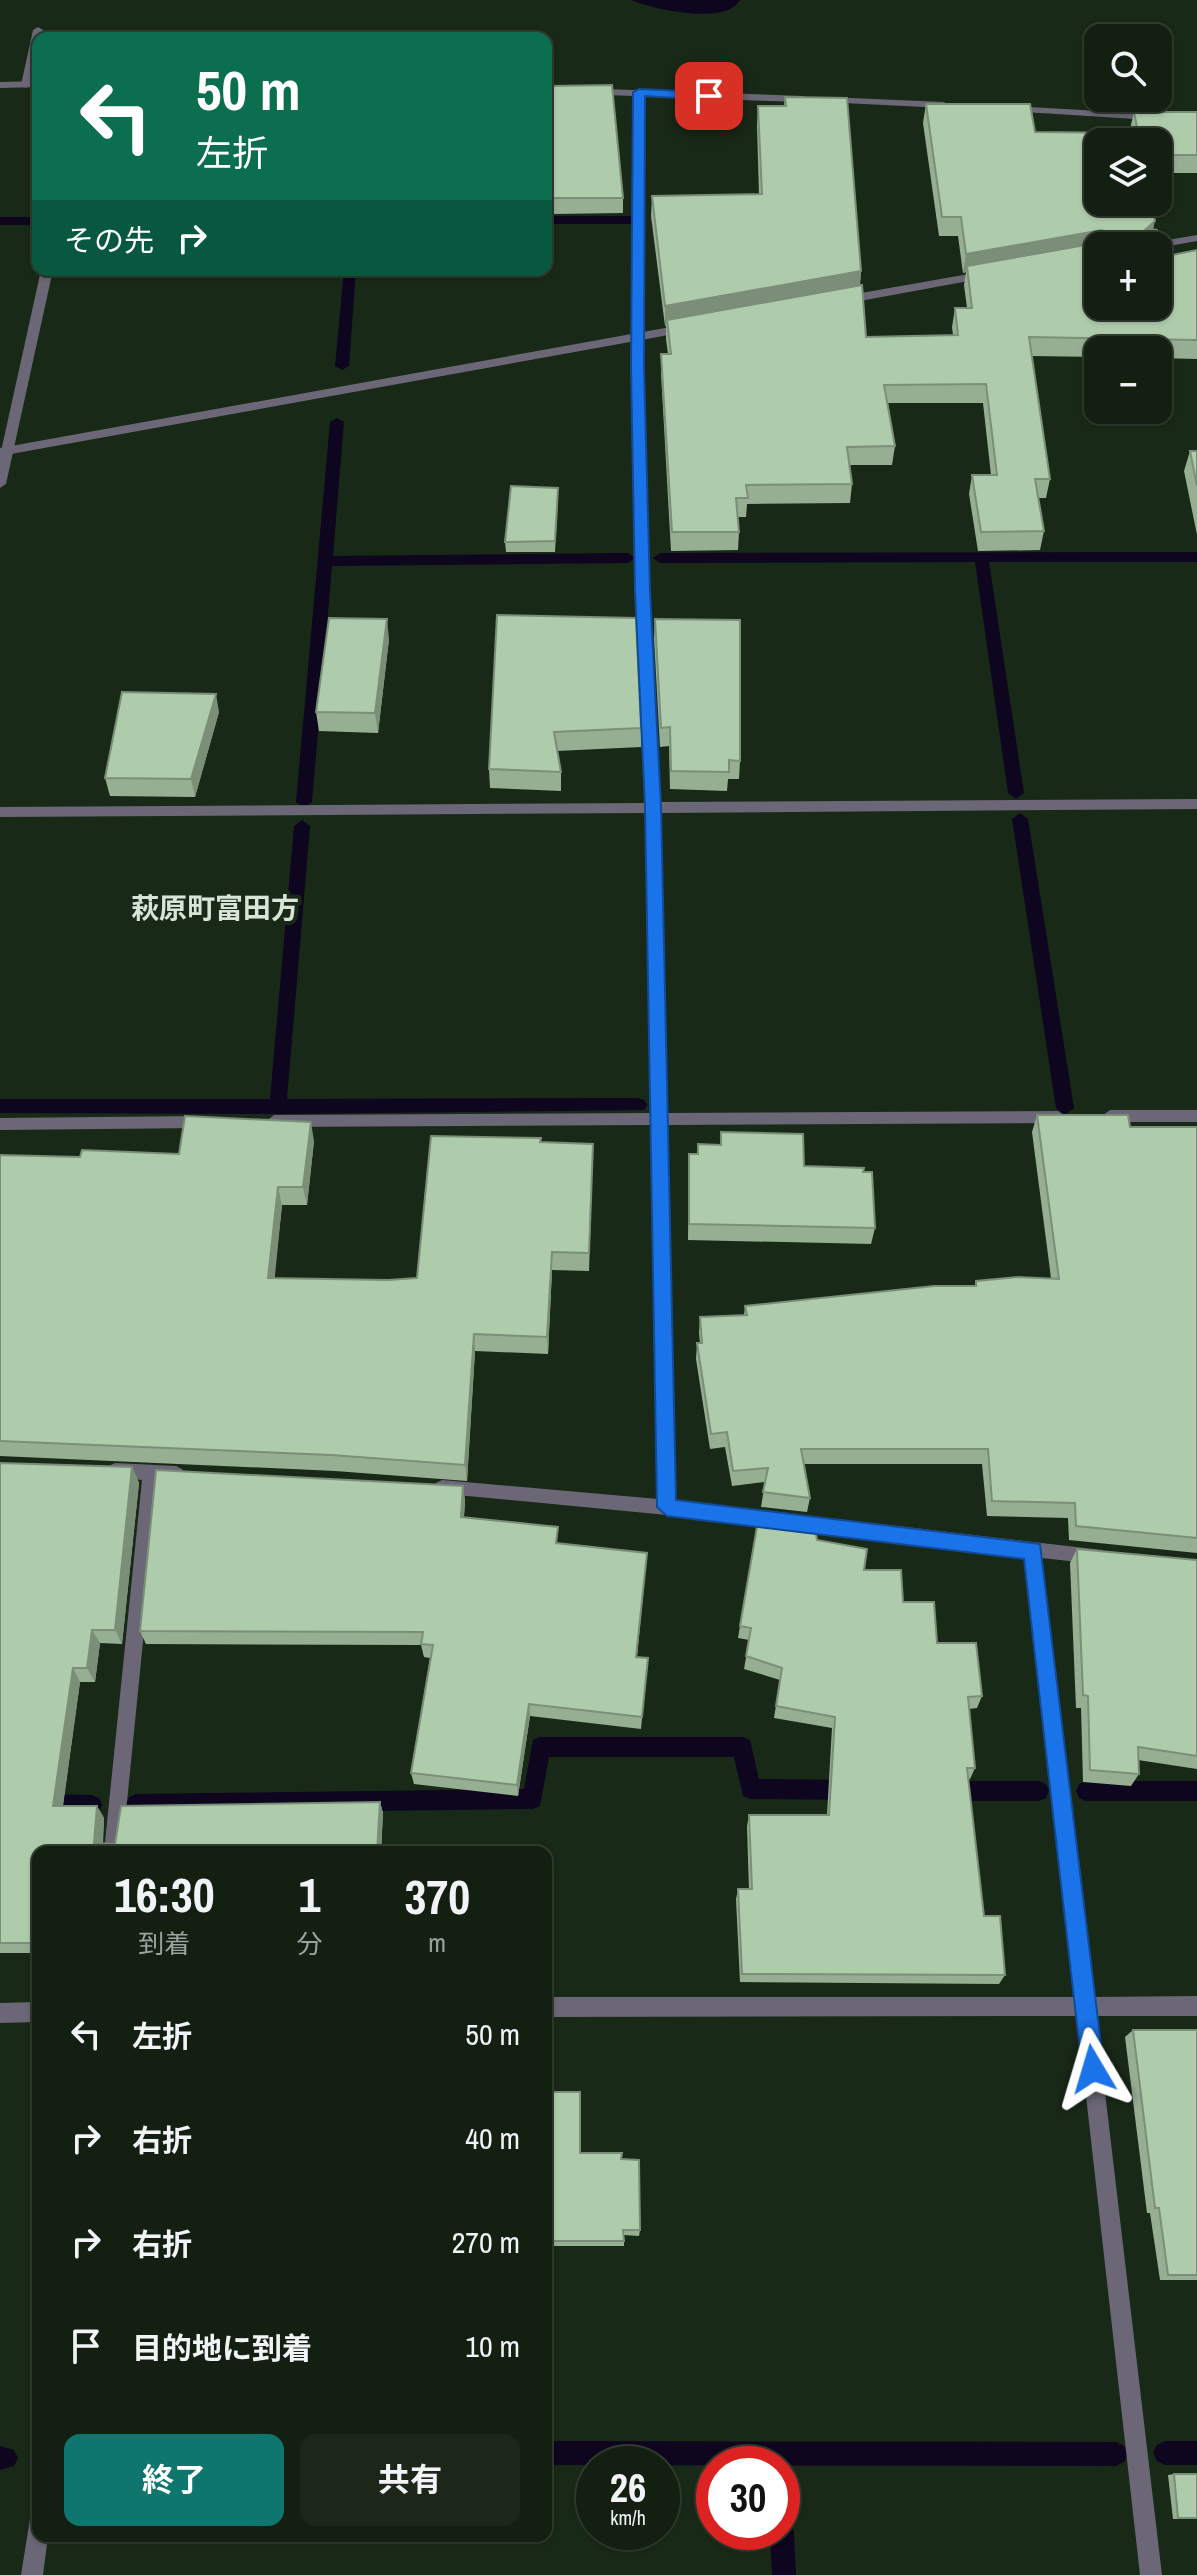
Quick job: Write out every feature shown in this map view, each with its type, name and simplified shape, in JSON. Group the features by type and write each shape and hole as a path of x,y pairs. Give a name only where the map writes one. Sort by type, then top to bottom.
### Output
{"street":[{"path":"0,85 32,85"},
{"path":"552,90 961,106"},
{"path":"639,92 637,336 643,591 653,806 667,1507"},
{"path":"990,108 1170,119"},
{"path":"1172,242 1197,238"},
{"path":"837,301 1006,271"},
{"path":"0,484 3,451 46,276"},
{"path":"3,451 698,325"},
{"path":"0,812 1197,804"},
{"path":"1100,1116 1197,1116"},
{"path":"254,1121 1068,1117"},
{"path":"0,1124 223,1122"},
{"path":"90,1470 197,1475"},
{"path":"114,1846 151,1473"},
{"path":"426,1487 667,1507 1107,1557"},
{"path":"1033,1551 1151,2575"},
{"path":"552,2007 1197,2006"},
{"path":"0,2013 32,2012"},
{"path":"32,2575 36,2542"}],"shaded area":[{"path":"631,0 740,0 732,8 705,14 671,11"}],"building":[{"path":"612,85 623,198 552,198 552,86"},
{"path":"785,97 847,98 861,271 665,306 652,196 762,194 758,106 786,106"},
{"path":"926,104 1030,104 1035,132 1084,132 1084,216 1154,216 1155,221 1146,229 1157,232 1084,232 966,254 961,217 942,217"},
{"path":"1134,112 1197,112 1197,155 1172,155 1172,128 1137,128"},
{"path":"1084,245 1084,320 1172,320 1172,255 1197,250 1197,340 1172,340 1172,336 1029,337 1050,479 1035,479 1044,531 981,532 972,475 997,475 986,384 884,385 895,446 847,447 852,484 746,485 748,498 736,498 739,532 672,532 661,354 671,354 667,320 862,285 866,337 958,335 955,308 972,308 967,266"},
{"path":"1190,451 1197,451 1197,486"},
{"path":"511,486 558,488 555,541 505,542"},
{"path":"497,615 636,618 641,728 554,732 561,772 489,769"},
{"path":"329,618 387,619 375,713 316,712"},
{"path":"655,619 740,620 740,761 729,760 729,772 671,771 670,727 661,728"},
{"path":"122,692 216,694 191,779 105,778"},
{"path":"1037,1115 1128,1115 1130,1127 1197,1127 1197,1538 1076,1526 1075,1503 992,1501 988,1449 801,1449 810,1498 763,1492 768,1468 733,1471 727,1432 711,1434 697,1343 702,1343 700,1317 747,1315 745,1306 934,1286 976,1286 976,1281 1018,1277 1059,1279"},
{"path":"185,1116 311,1122 303,1187 278,1187 268,1278 417,1278 431,1136 541,1138 540,1142 593,1144 589,1253 552,1252 547,1337 474,1334 465,1465 331,1455 0,1441 0,1155 80,1157 82,1150 179,1154"},
{"path":"721,1132 803,1134 804,1166 864,1168 863,1172 872,1172 875,1228 689,1224 689,1154 698,1154 698,1144 721,1145"},
{"path":"0,1463 132,1467 115,1630 92,1630 87,1668 73,1668 53,1806 97,1806 94,1843 115,1844 121,1806 380,1802 377,1846 32,1846 32,1943 0,1943"},
{"path":"156,1470 463,1486 461,1517 558,1527 556,1543 647,1553 636,1657 648,1658 642,1717 529,1704 517,1785 411,1773 433,1645 421,1644 423,1632 140,1631"},
{"path":"759,1515 814,1521 817,1540 867,1549 864,1570 901,1570 903,1602 934,1602 937,1643 976,1643 982,1696 968,1697 975,1768 967,1768 984,1916 1000,1916 1005,1975 742,1974 738,1889 752,1889 749,1815 829,1815 835,1717 776,1706 782,1668 746,1656 751,1628 740,1626"},
{"path":"1077,1549 1197,1560 1197,1756 1138,1747 1139,1774 1090,1770 1088,1696 1083,1695"},
{"path":"1133,2030 1197,2030 1197,2275 1168,2275 1159,2208 1155,2208"},
{"path":"552,2092 580,2092 580,2153 622,2153 621,2159 639,2160 640,2230 623,2230 624,2241 552,2241"},
{"path":"1174,2474 1197,2474 1197,2518 1178,2518"}],"waterway":[{"path":"552,220 630,220"},
{"path":"0,221 32,221"},
{"path":"342,366 350,276"},
{"path":"325,561 337,422"},
{"path":"660,558 981,557"},
{"path":"981,557 1016,793"},
{"path":"981,557 1197,557"},
{"path":"325,561 628,558"},
{"path":"304,802 325,561"},
{"path":"1020,819 1065,1108"},
{"path":"278,1106 302,826"},
{"path":"278,1106 638,1105"},
{"path":"0,1106 278,1106"},
{"path":"136,1804 533,1799 540,1747 743,1747 750,1789 851,1790"},
{"path":"945,1791 1039,1791"},
{"path":"1086,1791 1197,1791"},
{"path":"0,1803 92,1805"},
{"path":"552,2453 1116,2454"},
{"path":"1165,2453 1197,2453"},
{"path":"0,2458 6,2458"},
{"path":"783,2550 784,2575"}],"district":[{"name":"萩原町富田方","path":"215,908"}],"route":[{"path":"709,96 639,92 637,336 643,591 653,806 667,1507 1033,1551 1093,2069"}]}
